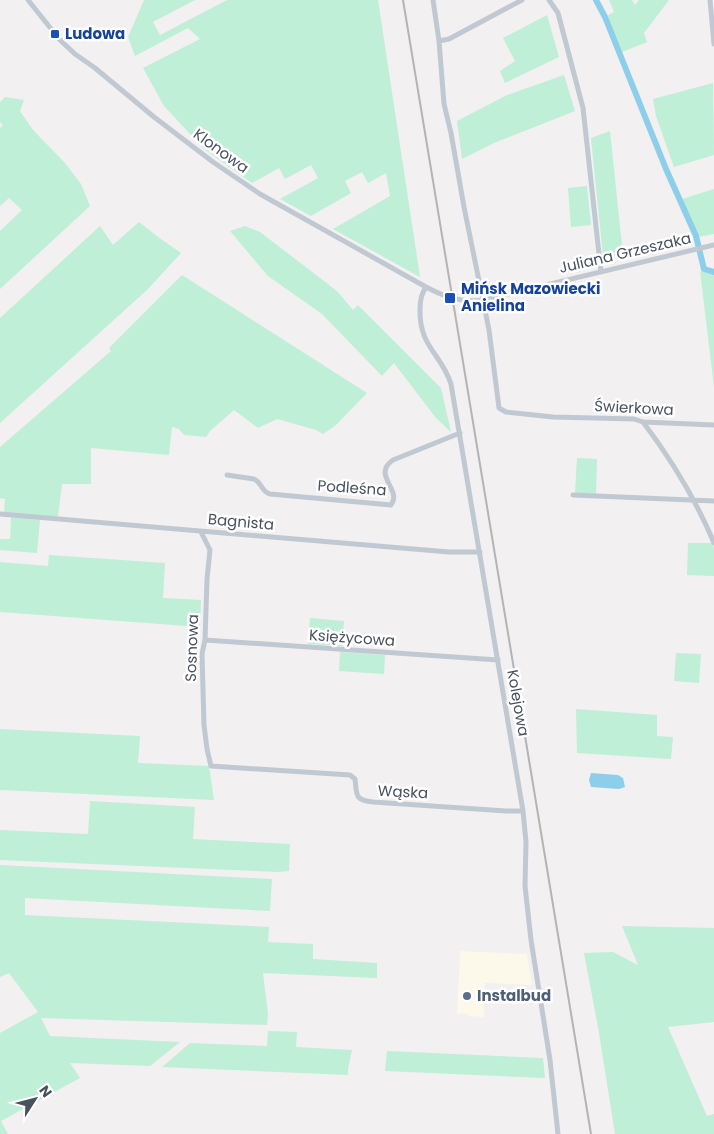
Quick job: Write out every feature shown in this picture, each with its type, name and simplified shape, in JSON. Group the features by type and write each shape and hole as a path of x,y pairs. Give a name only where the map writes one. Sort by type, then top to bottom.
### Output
{"street":[{"name":"Klonowa","path":"28,0 60,40 75,54 101,72 154,117 213,162 260,194 426,288"},
{"path":"433,0 440,41 444,104 483,300"},
{"path":"440,41 449,39 522,0"},
{"path":"549,0 555,7 560,19 585,122 601,272"},
{"path":"710,0 714,44"},
{"name":"Juliana Grzeszaka","path":"426,288 450,299 483,300 714,245"},
{"name":"Kolejowa","path":"426,288 422,293 420,305 422,333 448,376 460,433 523,811 526,842 525,886 531,940 550,1060 558,1134"},
{"name":"Świerkowa","path":"483,300 489,330 499,408 506,412 714,425"},
{"path":"643,422 694,500 714,543"},
{"name":"Podleśna","path":"227,475 257,480 263,491 270,494 391,505 394,496 385,473 385,468 393,460 460,433"},
{"path":"573,495 714,501"},
{"name":"Bagnista","path":"0,514 449,552 480,552"},
{"name":"Sosnowa","path":"201,532 210,550 205,640 202,654 204,725 211,766"},
{"name":"Księżycowa","path":"205,640 498,660"},
{"name":"Wąska","path":"211,766 350,775 355,779 358,797 364,801 523,811"}],"shaded area":[{"path":"460,951 527,954 532,985 485,983 484,1017 469,1016 461,1013 457,1015"}],"green space":[{"path":"144,0 195,0 153,22 160,35 227,0 378,0 420,277 333,229 390,196 386,173 368,183 362,172 345,181 351,193 311,216 280,199 318,178 311,165 285,179 279,168 252,183 204,149 164,106 143,68 200,39 188,28 135,56 128,37"},
{"path":"609,0 632,0 635,5 639,0 669,0 644,33 647,42 622,52 607,16 614,12"},
{"path":"547,15 559,57 505,83 500,71 515,61 503,38"},
{"path":"564,75 575,111 494,143 462,159 457,121 507,95"},
{"path":"713,83 714,155 674,167 656,116 653,99"},
{"path":"5,97 24,100 20,111 33,130 65,163 81,184 90,206 0,289 0,231 22,210 9,198 0,206 0,128 3,125 0,122 0,102"},
{"path":"610,131 623,255 606,258 603,256 591,138"},
{"path":"587,186 591,225 571,227 568,188"},
{"path":"714,189 714,234 698,237 682,199"},
{"path":"139,222 181,253 148,289 0,423 0,318 100,226 113,245"},
{"path":"245,226 260,232 337,291 353,310 358,305 441,388 451,432 436,418 394,363 382,376 322,314 268,276 230,231"},
{"path":"700,271 714,274 714,387"},
{"path":"182,275 367,393 336,425 323,434 316,430 277,419 258,428 234,410 210,431 206,437 184,435 179,429 172,427 169,455 91,448 91,484 62,484 58,517 4,513 5,499 0,498 0,447 111,351 109,348"},
{"path":"577,458 597,459 596,494 575,493"},
{"path":"11,517 40,520 37,553 0,550 0,539 10,539"},
{"path":"688,543 712,543 714,549 714,576 687,575"},
{"path":"49,555 165,563 163,598 201,600 200,627 0,612 0,562 48,566"},
{"path":"310,618 344,621 342,646 308,644"},
{"path":"340,652 385,655 384,674 339,671"},
{"path":"676,653 701,654 699,683 674,681"},
{"path":"576,709 657,715 657,736 673,737 671,759 577,753"},
{"path":"0,729 140,736 138,763 209,766 214,800 0,790"},
{"path":"90,801 195,807 193,839 290,844 289,871 0,860 0,830 88,834"},
{"path":"0,865 272,879 270,911 25,898 25,915 269,927 268,942 313,944 313,959 377,963 377,978 263,973 268,1014 267,1025 41,1018 50,1036 180,1042 150,1066 70,1063 80,1078 1,1121 8,1134 0,1134 0,1033 38,1012 9,973 0,977"},
{"path":"622,926 714,928 714,1022 668,1027 707,1116 714,1114 714,1134 615,1134 584,953 613,952 638,965"},
{"path":"268,1031 297,1032 296,1047 352,1050 348,1075 162,1067 190,1043 267,1046"},
{"path":"387,1051 543,1058 545,1078 385,1071"}],"water":[{"path":"591,773 618,775 623,778 625,787 619,789 591,787 589,780"}],"waterway":[{"path":"596,0 605,17 666,169 696,236 704,269 714,272"}],"railway":[{"path":"403,0 591,1134"}],"place":[{"name":"Ludowa","path":"55,34"},
{"name":"Mińsk Mazowiecki Anielina","path":"450,298"},
{"name":"Instalbud","path":"467,996"}]}
